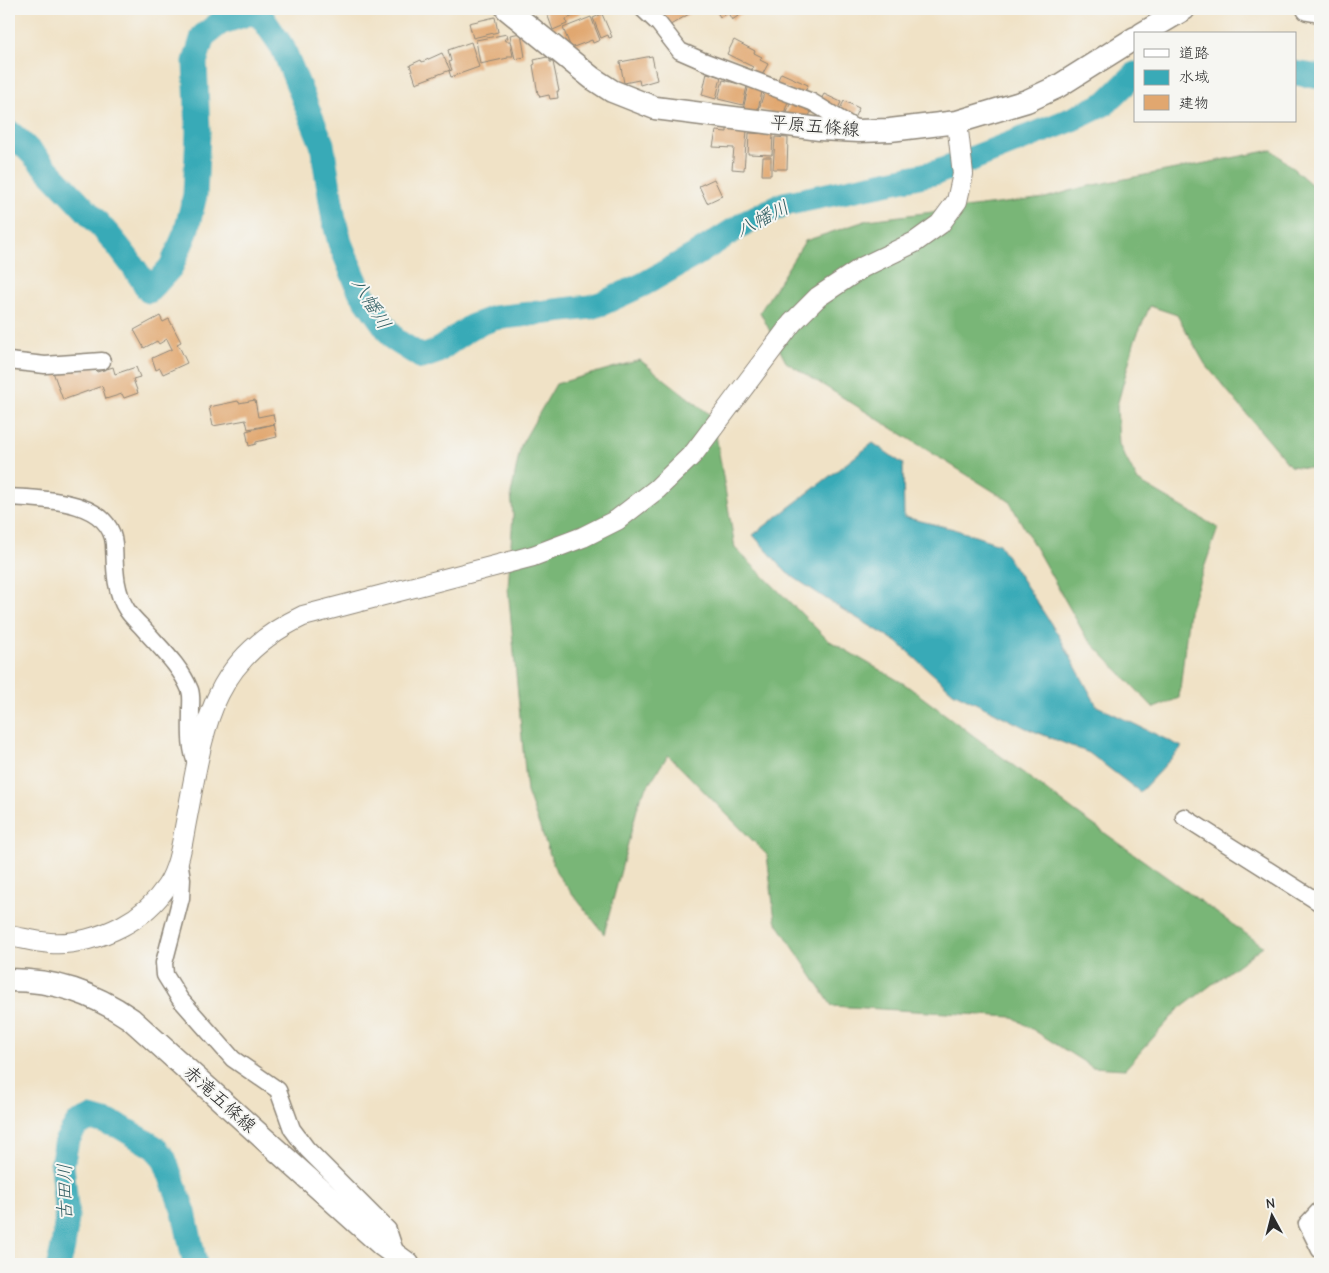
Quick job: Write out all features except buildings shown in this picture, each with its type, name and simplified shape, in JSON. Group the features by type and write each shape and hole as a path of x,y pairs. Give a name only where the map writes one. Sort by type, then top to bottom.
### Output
{"main road":[{"name":"平原五條線","path":"507,9 592,78 612,91 656,108 820,129 860,131 898,129 957,122 1027,101 1057,87 1134,39"},
{"path":"1145,32 1184,9"},
{"path":"1308,9 1320,11"},
{"name":"赤滝五條線","path":"9,980 28,980 66,987 99,999 131,1019 402,1261"}],"street":[{"path":"643,9 659,24 680,51 812,102 860,131"},
{"path":"9,936 51,943 77,941 105,934 135,919 154,905 168,885 179,860 197,766 212,709 226,681 244,657 257,644 287,623 303,616 533,556 583,537 617,520 657,489 694,453 792,323 818,297 863,267 915,242 940,224 957,201 963,174 957,122"},
{"path":"9,361 45,365 102,361"},
{"path":"9,497 53,500 92,512 108,526 114,541 114,566 119,592 127,610 177,666 190,692 191,753 197,766"},
{"path":"1184,817 1320,903"},
{"path":"179,860 182,879 181,898 164,962 165,975 180,1000 233,1059 278,1090 292,1129 307,1149 388,1230 402,1261"},
{"path":"1320,1210 1307,1224 1320,1250"}],"green space":[{"path":"1272,150 1320,192 1320,466 1317,469 1290,466 1205,364 1177,315 1150,306 1135,340 1117,406 1119,445 1138,481 1218,528 1189,611 1179,698 1154,708 1086,637 1009,501 786,362 760,312 805,241 868,220 1045,198 1084,187"},
{"path":"640,360 713,417 735,548 828,640 906,685 1074,811 1263,946 1178,1010 1125,1069 1092,1067 1013,1017 832,1006 775,920 767,855 668,755 640,798 604,934 557,874 527,792 508,588 513,515 511,494 521,445 556,384"}],"water":[{"path":"873,443 903,464 904,517 954,529 999,544 1059,636 1097,706 1182,747 1140,792 1089,753 1026,728 953,692 897,642 787,573 753,535"}],"waterway":[{"name":"八幡川","path":"9,132 19,140 101,226 127,257 149,291 171,267 186,232 195,195 198,132 195,62 203,36 220,23 250,13 261,16 283,48 322,144 334,220 340,243 360,291 395,340 422,357 436,352 471,327 494,318 590,307 603,303 644,284 695,255 745,223 784,204 938,172 1073,119 1106,103 1134,75"},
{"name":"八幡川","path":"1296,73 1320,77"},
{"name":"古田川","path":"59,1264 67,1217 62,1165 67,1140 77,1124 91,1118 119,1126 154,1147 164,1158 184,1212 195,1264"}]}
